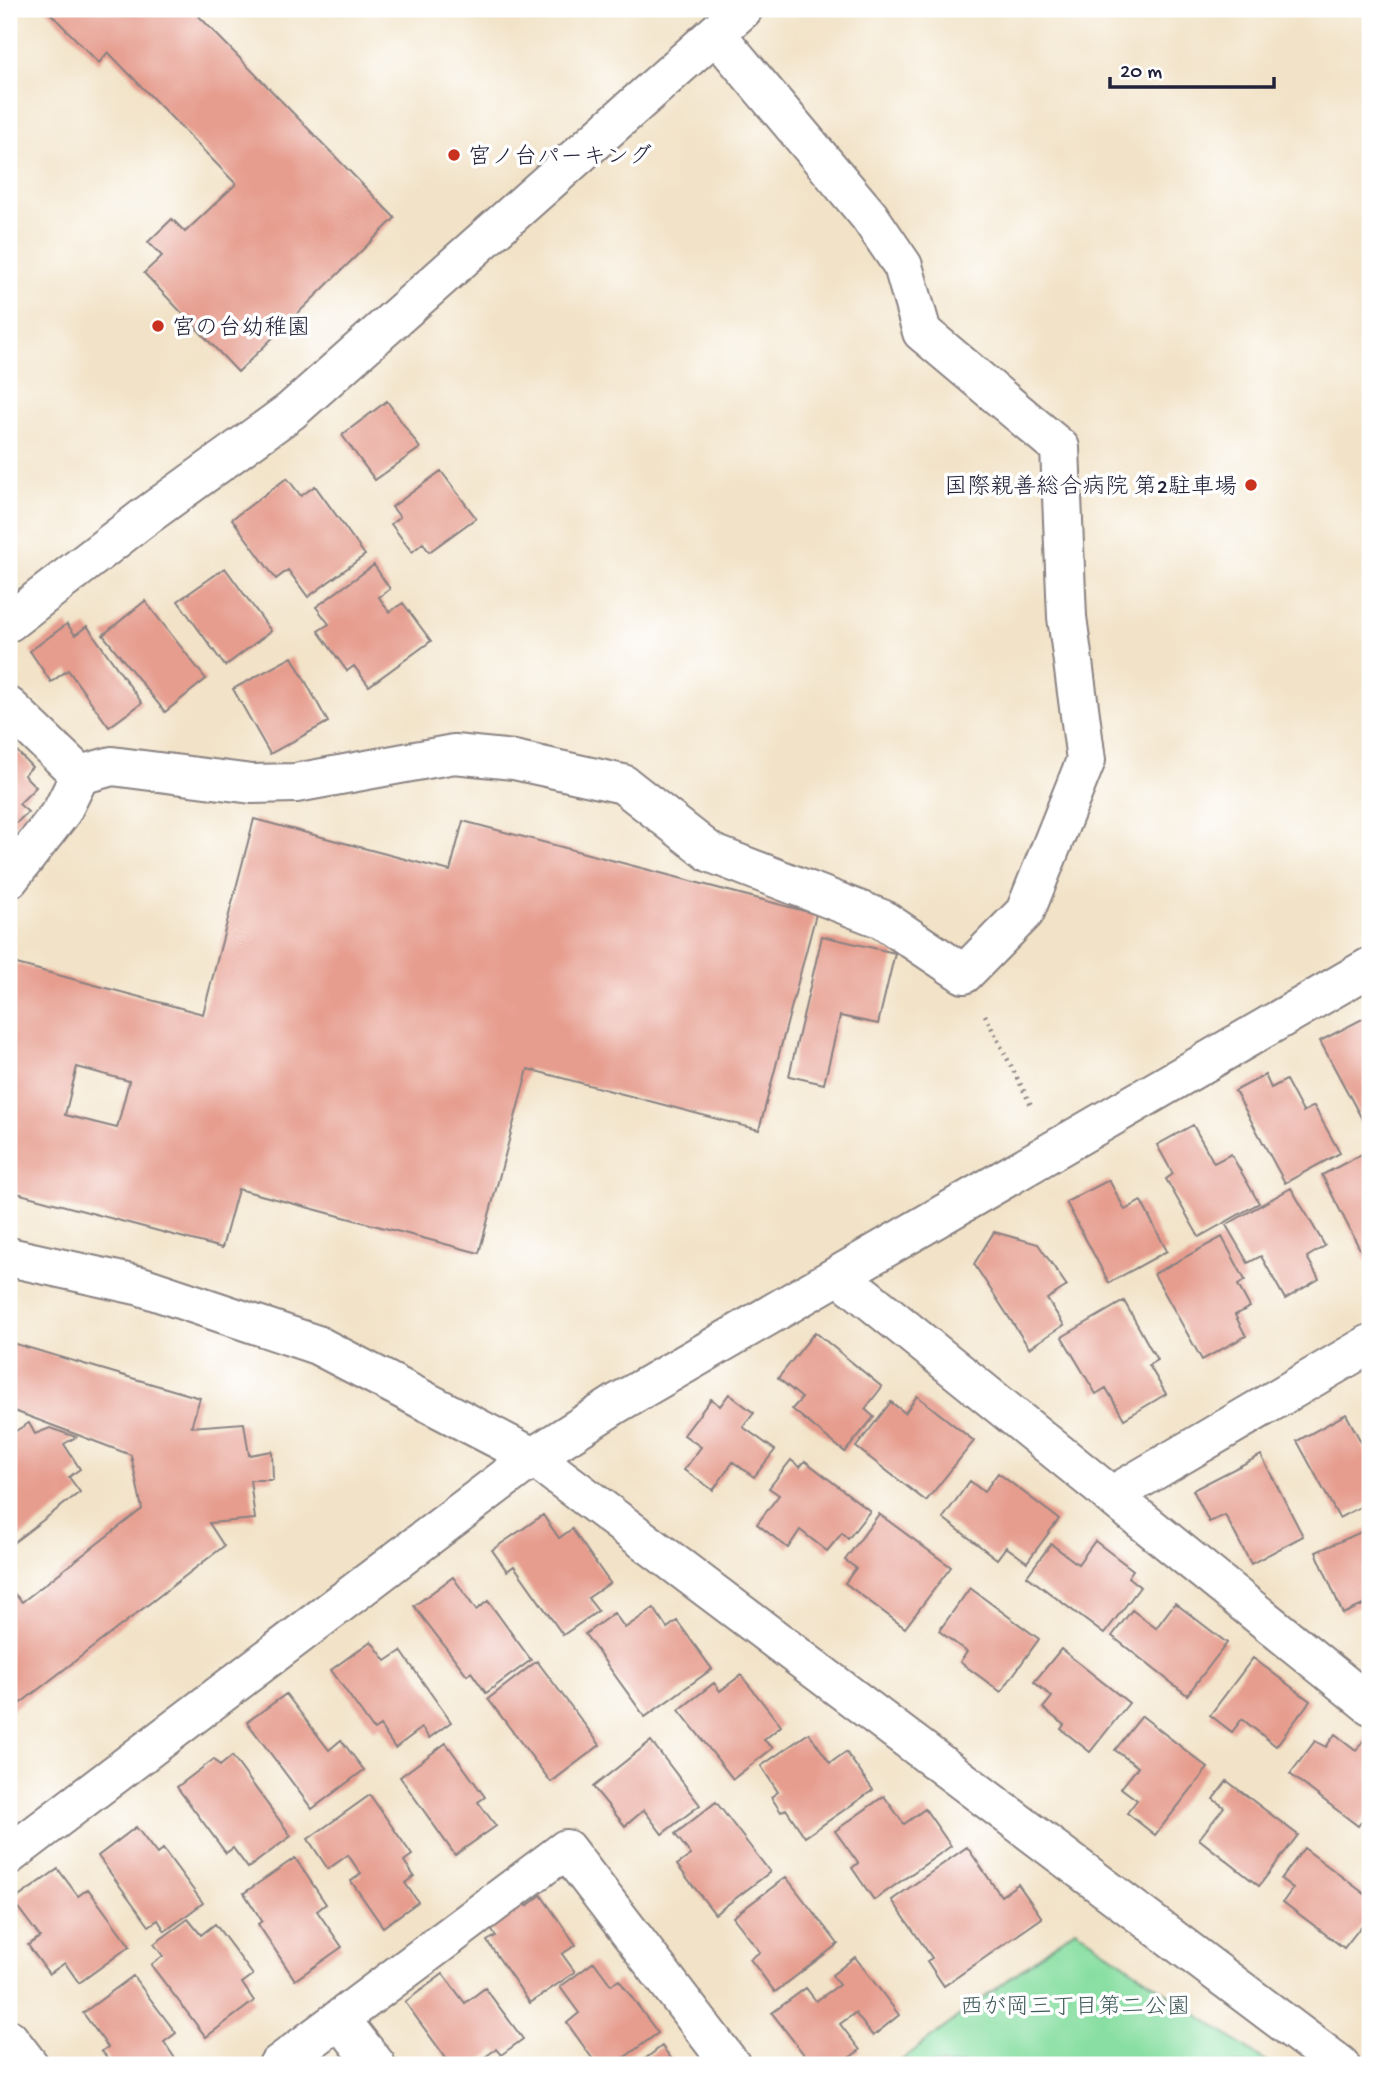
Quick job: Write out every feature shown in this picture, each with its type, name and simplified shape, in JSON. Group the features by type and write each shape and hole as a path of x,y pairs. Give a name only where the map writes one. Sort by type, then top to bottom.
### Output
{"street":[{"path":"9,622 142,519 291,411 729,21 903,266 922,332 1060,448 1067,617 1086,760 1025,912 964,974 882,919 711,853 623,784 514,760 454,754 296,783 251,784 112,766 80,775 62,811 9,879"},
{"path":"9,706 80,775"},
{"path":"9,1855 533,1457 616,1404 1370,967"},
{"path":"9,1257 141,1286 317,1345 533,1457 1340,2065"},
{"path":"840,1276 1370,1705"},
{"path":"1111,1496 1370,1344"},
{"path":"278,2065 566,1849 731,2065"},
{"path":"340,2019 376,2065"},
{"path":"9,2039 29,2065"}],"path":[{"path":"964,974 1033,1111"}],"green space":[{"name":"西が岡三丁目第二公園","path":"1075,1929 1270,2065 895,2065"}],"building":[{"path":"46,9 192,9 395,218 238,372 144,273 162,256 148,242 172,219 185,232 236,184 108,52 99,63"},
{"path":"387,401 420,448 375,480 342,435"},
{"path":"441,471 476,518 429,552 423,543 412,552 391,524 400,517 392,507"},
{"path":"287,478 301,496 315,486 365,555 308,597 288,570 276,579 232,519"},
{"path":"374,565 390,589 379,597 389,612 403,603 431,641 369,686 354,666 347,671 318,631 329,624 316,607"},
{"path":"225,568 271,631 225,666 178,601"},
{"path":"145,601 206,679 165,712 103,635"},
{"path":"67,624 75,635 87,626 142,703 109,727 68,670 51,682 30,651"},
{"path":"292,657 328,722 270,754 233,689"},
{"path":"15,749 32,767 24,775 36,787 19,804 28,812 9,830 9,755"},
{"path":"254,819 450,871 463,821 816,914 759,1130 528,1069 479,1253 238,1189 222,1248 9,1191 9,979 13,963 203,1014","holes":["77,1067 129,1081 117,1128 65,1115"]},
{"path":"822,936 895,953 878,1024 840,1016 824,1084 789,1076"},
{"path":"1366,1017 1370,1024 1370,1117 1363,1121 1320,1041"},
{"path":"1265,1075 1271,1088 1286,1080 1303,1112 1314,1106 1340,1153 1285,1183 1235,1091"},
{"path":"1193,1125 1214,1163 1231,1154 1259,1203 1199,1237 1166,1179 1173,1174 1157,1145"},
{"path":"1370,1150 1370,1264 1368,1265 1322,1175"},
{"path":"1109,1180 1125,1210 1141,1201 1167,1251 1109,1283 1066,1202"},
{"path":"1291,1188 1325,1246 1307,1257 1319,1279 1285,1299 1261,1256 1248,1263 1226,1225"},
{"path":"994,1232 1038,1244 1067,1286 1047,1299 1064,1325 1029,1348 974,1264"},
{"path":"1222,1237 1245,1280 1238,1285 1250,1307 1235,1315 1246,1336 1202,1360 1154,1274"},
{"path":"1124,1301 1157,1360 1149,1365 1166,1394 1124,1419 1106,1388 1096,1394 1062,1337"},
{"path":"815,1332 882,1387 865,1409 874,1417 845,1452 792,1409 802,1398 778,1378"},
{"path":"9,1342 200,1398 191,1427 244,1423 249,1455 272,1451 273,1480 250,1480 255,1519 209,1523 224,1546 9,1712 9,1588 22,1602 142,1509 131,1455 9,1409"},
{"path":"729,1394 754,1413 743,1427 775,1450 754,1477 733,1462 713,1490 684,1470 701,1447 684,1435 711,1399 720,1406"},
{"path":"917,1396 974,1441 926,1501 856,1447 891,1402 905,1413"},
{"path":"1346,1414 1367,1453 1370,1451 1370,1502 1339,1518 1297,1441"},
{"path":"29,1423 35,1434 50,1428 76,1437 64,1444 80,1469 69,1477 80,1492 9,1546 9,1435"},
{"path":"1261,1455 1303,1536 1251,1564 1225,1515 1209,1522 1193,1490"},
{"path":"791,1460 800,1467 805,1461 870,1511 848,1539 842,1533 827,1551 800,1530 788,1548 757,1524 779,1495 769,1488"},
{"path":"998,1473 1059,1519 1027,1562 1006,1547 997,1559 943,1518 970,1481 984,1492"},
{"path":"879,1514 951,1567 905,1628 845,1583 856,1568 845,1560"},
{"path":"543,1515 559,1538 572,1529 610,1583 588,1598 598,1611 563,1635 514,1566 507,1571 492,1550"},
{"path":"1370,1528 1370,1602 1343,1614 1316,1552"},
{"path":"1095,1541 1133,1570 1128,1577 1140,1587 1104,1634 1027,1576 1051,1544 1078,1564"},
{"path":"453,1577 476,1610 488,1601 531,1660 486,1693 471,1672 467,1675 414,1606"},
{"path":"970,1588 1039,1639 1001,1692 960,1662 967,1652 939,1631"},
{"path":"1175,1603 1227,1643 1187,1695 1112,1636 1132,1610 1156,1628"},
{"path":"654,1608 667,1628 677,1621 712,1669 645,1717 585,1634 614,1613 625,1628"},
{"path":"371,1641 386,1661 401,1651 451,1722 429,1738 422,1728 395,1748 380,1726 374,1730 331,1670"},
{"path":"1061,1649 1129,1703 1090,1752 1061,1729 1064,1725 1043,1708 1052,1697 1034,1682"},
{"path":"1253,1658 1310,1701 1276,1746 1242,1719 1232,1732 1210,1715"},
{"path":"537,1661 600,1745 551,1782 488,1699"},
{"path":"741,1675 781,1726 764,1740 773,1748 733,1779 679,1710 714,1683 720,1691"},
{"path":"286,1694 329,1750 341,1740 364,1770 312,1809 247,1722"},
{"path":"1142,1716 1208,1768 1155,1835 1127,1813 1137,1800 1121,1788 1138,1767 1115,1750"},
{"path":"809,1733 830,1763 846,1752 873,1790 805,1837 786,1809 781,1812 771,1797 778,1792 761,1766"},
{"path":"1335,1734 1356,1750 1367,1736 1370,1739 1370,1811 1358,1826 1290,1774 1315,1741 1326,1747"},
{"path":"651,1741 700,1805 662,1834 644,1810 625,1826 593,1787"},
{"path":"446,1743 485,1797 478,1802 496,1826 455,1855 400,1777"},
{"path":"232,1756 291,1836 248,1868 233,1848 226,1853 177,1787 214,1759 220,1766"},
{"path":"1227,1781 1298,1835 1259,1886 1199,1839 1224,1807 1213,1799"},
{"path":"370,1795 412,1855 404,1861 414,1876 405,1883 418,1902 383,1927 351,1881 361,1874 348,1855 328,1869 308,1839"},
{"path":"884,1796 904,1824 925,1809 951,1846 874,1900 852,1868 858,1863 835,1831"},
{"path":"716,1802 770,1872 715,1914 677,1865 691,1855 675,1834"},
{"path":"136,1827 157,1854 163,1849 203,1903 165,1931 158,1920 149,1926 98,1856"},
{"path":"967,1847 1001,1896 1018,1884 1042,1918 944,1986 927,1961 932,1958 892,1900"},
{"path":"1304,1848 1370,1898 1370,1915 1344,1948 1283,1902 1293,1888 1281,1879"},
{"path":"295,1858 326,1904 317,1911 342,1947 295,1980 258,1924 262,1921 244,1893"},
{"path":"58,1869 78,1896 88,1889 130,1946 79,1983 65,1963 49,1974 28,1945 40,1937 13,1901"},
{"path":"786,1877 838,1944 775,1992 750,1959 760,1952 733,1917"},
{"path":"541,1895 576,1945 562,1954 575,1972 530,2003 487,1941 496,1936 486,1923 521,1898 527,1906"},
{"path":"188,1919 201,1935 215,1924 253,1975 242,1983 254,2001 206,2037 151,1965 163,1956 154,1944"},
{"path":"855,1957 899,2015 873,2036 855,2013 840,2024 860,2050 839,2065 812,2065 772,2013 806,1988 816,2001 839,1985 832,1975"},
{"path":"594,1962 611,1985 619,1980 658,2033 614,2065 597,2065 567,2023 579,2013 560,1987"},
{"path":"443,1974 465,2003 485,1988 523,2039 501,2055 496,2049 474,2065 451,2065 405,2002"},
{"path":"133,1976 176,2033 164,2042 176,2060 168,2065 113,2065 102,2051 108,2047 83,2013"},
{"path":"662,2046 676,2065 637,2065"}],"place":[{"name":"宮ノ台パーキング","path":"454,155"},
{"name":"宮の台幼稚園","path":"158,326"},
{"name":"国際親善総合病院 第2駐車場","path":"1251,485"}]}
